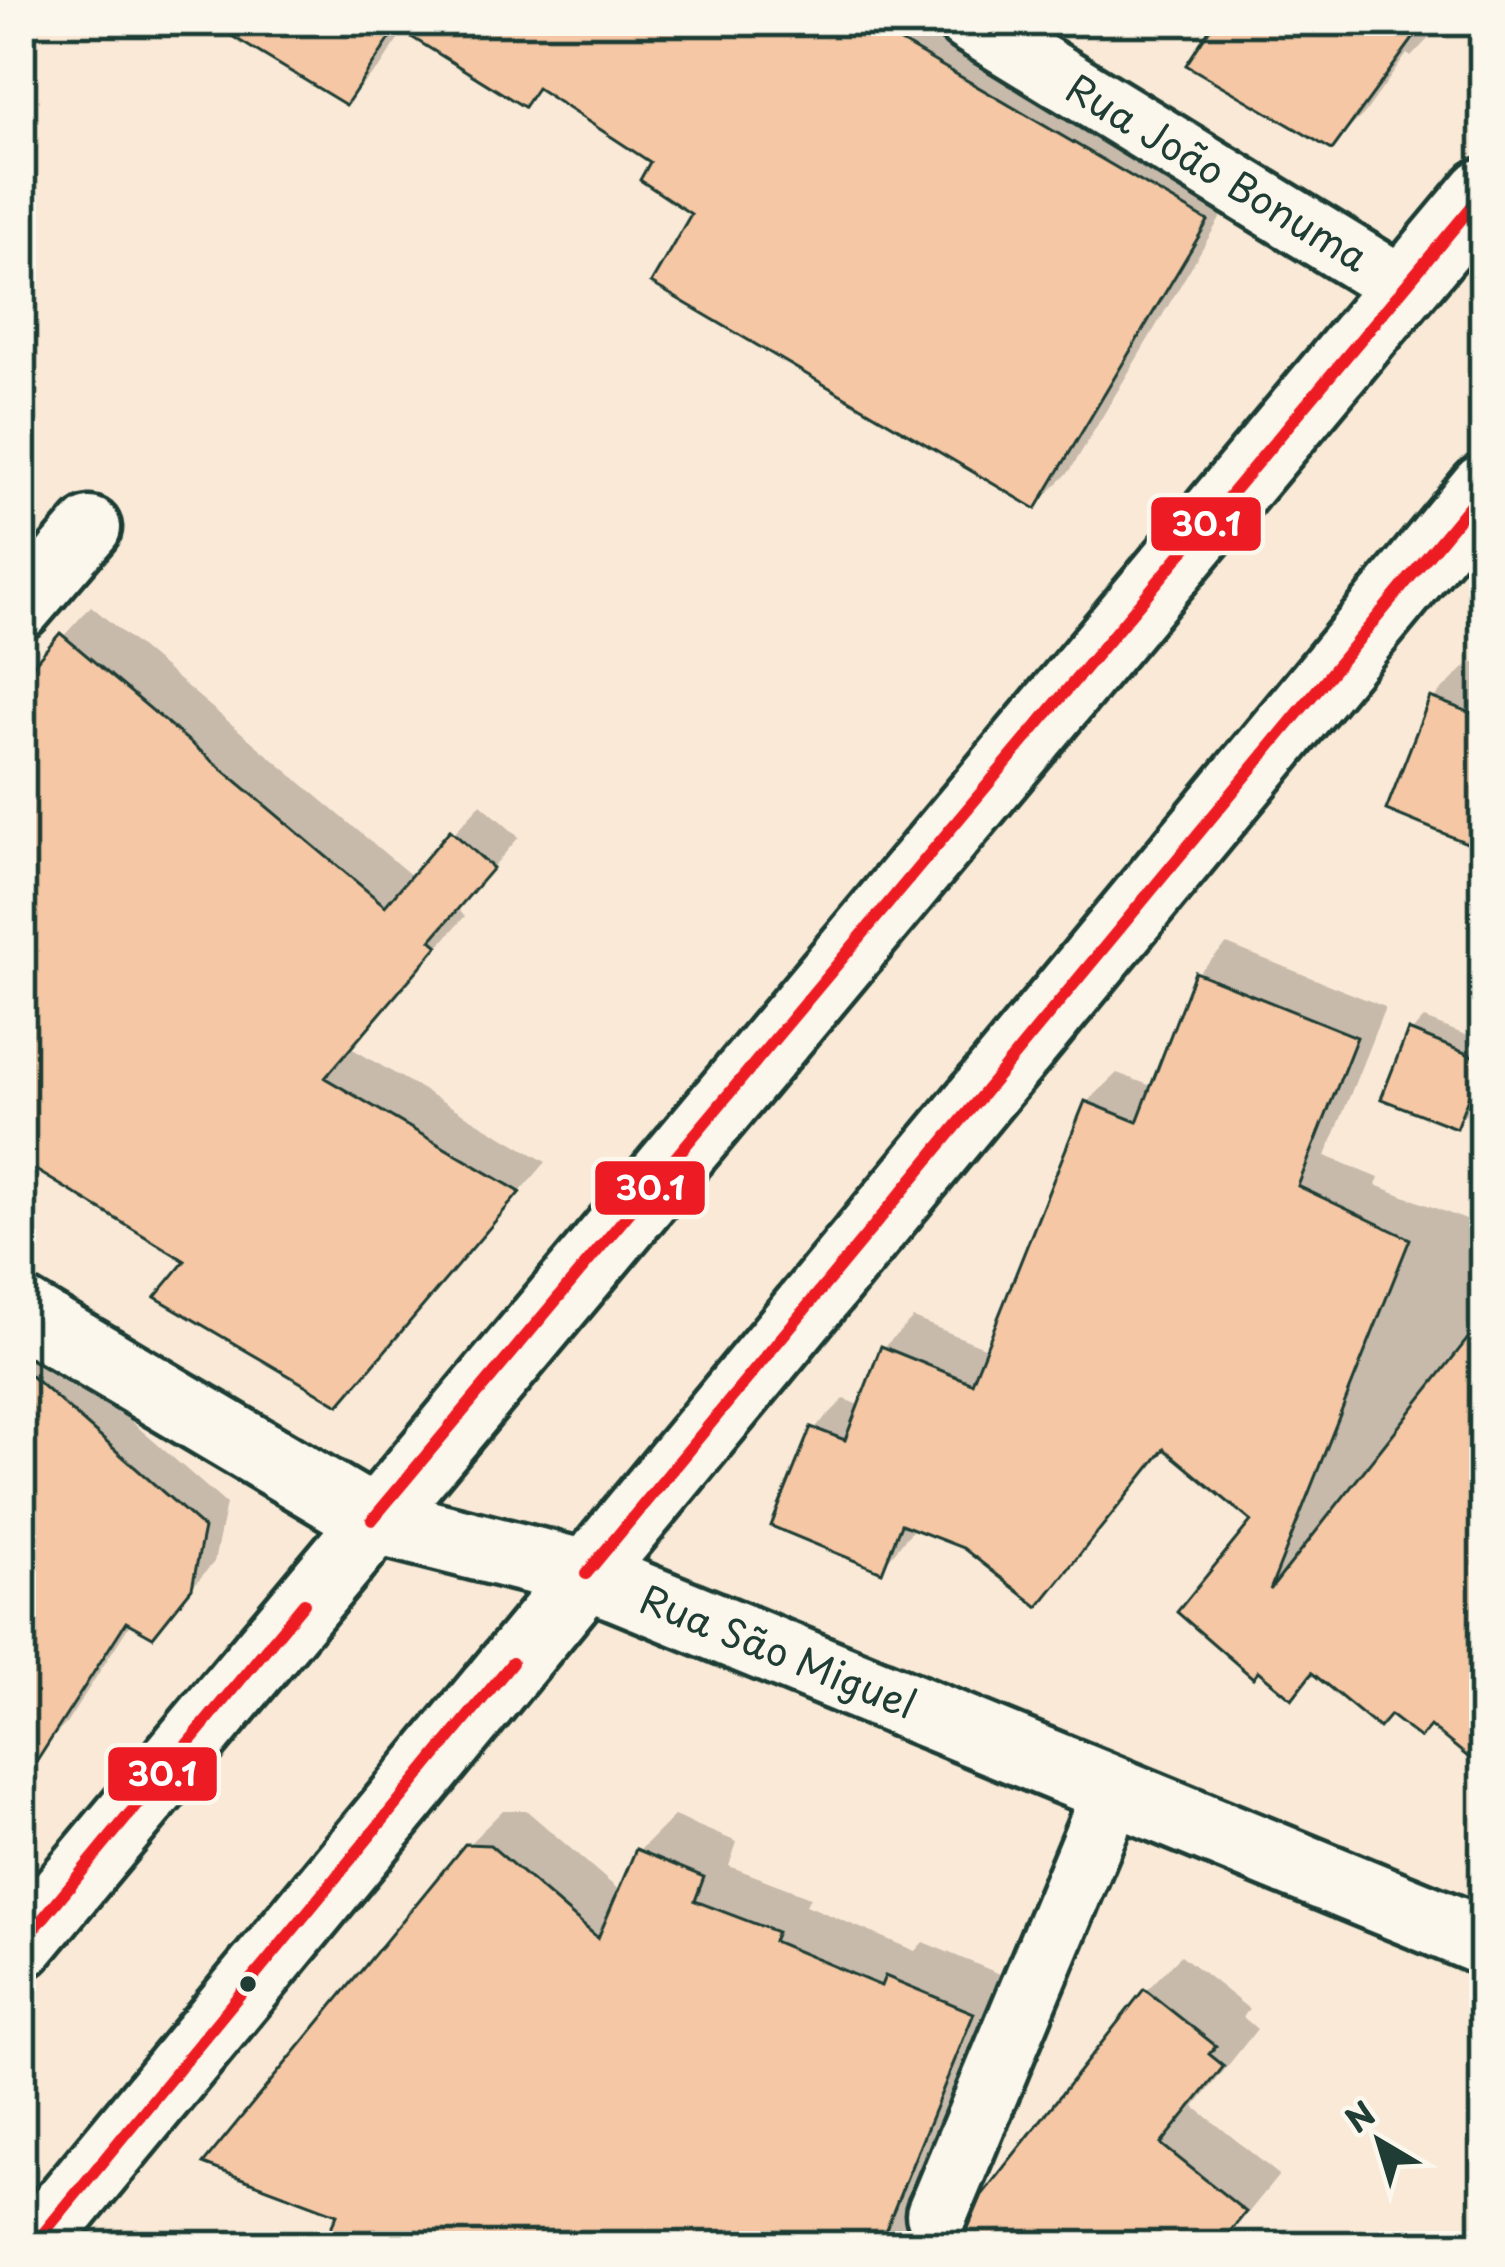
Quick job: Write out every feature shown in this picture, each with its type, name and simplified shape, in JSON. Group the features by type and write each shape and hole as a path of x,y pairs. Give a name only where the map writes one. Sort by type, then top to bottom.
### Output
{"main road":[{"path":"21,1946 1484,192"},
{"path":"33,2246 1484,488"},
{"name":"Rua São Miguel","path":"21,1312 372,1520 586,1574 1484,1942"}],"street":[{"name":"Rua João Bonuma","path":"968,21 1404,288"},
{"path":"21,608 90,528"},
{"path":"938,2214 1114,1790"}],"building":[{"path":"207,21 865,21 1208,221 1036,509 651,283 691,214 640,180 650,162 537,88 524,107 397,28 346,105"},
{"path":"1215,21 1426,21 1332,150 1186,65"},
{"path":"60,633 385,906 450,830 493,868 431,940 438,946 325,1078 520,1192 339,1405 155,1297 185,1261 21,1161 21,679"},
{"path":"1430,697 1484,718 1484,850 1386,810"},
{"path":"1195,972 1357,1037 1298,1186 1410,1239 1270,1590 1484,1318 1484,1770 1430,1726 1420,1738 1390,1715 1379,1728 1312,1673 1292,1699 1258,1671 1253,1678 1177,1612 1251,1521 1164,1449 1038,1607 963,1548 901,1524 882,1572 771,1526 811,1427 845,1440 881,1346 972,1383 1085,1101 1137,1122"},
{"path":"1408,1030 1483,1060 1456,1128 1381,1099"},
{"path":"21,1367 204,1528 192,1588 153,1637 126,1622 21,1786"},
{"path":"465,1844 490,1845 598,1938 636,1849 704,1877 695,1901 777,1932 773,1941 881,1986 885,1976 974,2013 879,2246 323,2246 337,2214 203,2164"},
{"path":"1144,1989 1216,2046 1209,2054 1224,2066 1161,2144 1246,2212 1218,2246 947,2246 968,2228 982,2195"}],"transit line":[{"name":"30.1","path":"372,1520 1484,192"},
{"name":"30.1","path":"586,1574 1484,488"},
{"name":"30.1","path":"21,1945 304,1603"},
{"name":"30.1","path":"33,2246 512,1663"}]}
